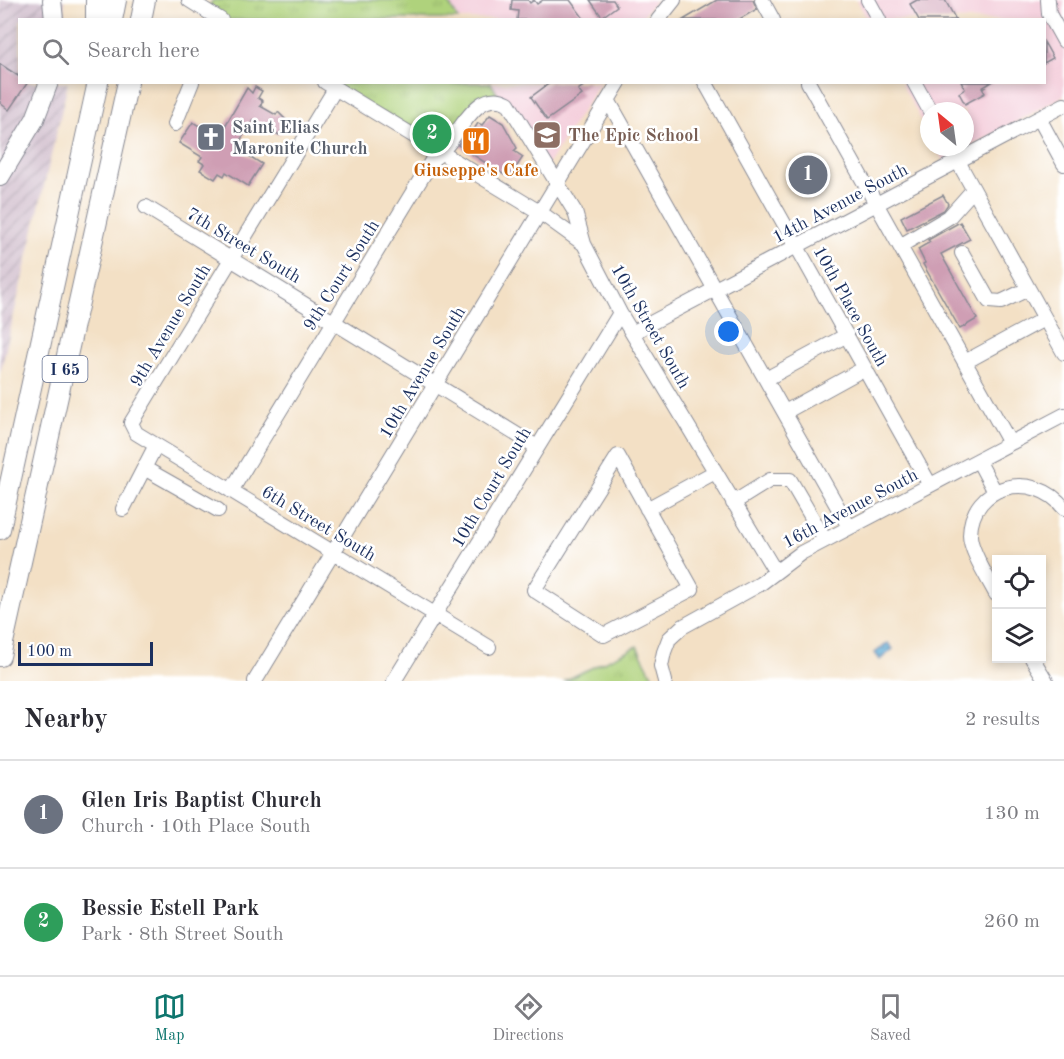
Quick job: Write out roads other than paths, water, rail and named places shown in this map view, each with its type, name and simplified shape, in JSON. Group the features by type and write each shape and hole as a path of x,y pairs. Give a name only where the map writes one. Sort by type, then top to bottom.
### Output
{"highway":[{"path":"141,18 145,0"},
{"path":"98,18 110,6"},
{"path":"81,160 90,84"},
{"name":"I 65","path":"0,529 98,84"},
{"name":"I 65","path":"0,656 128,84"}],"main road":[{"path":"52,0 54,18"},
{"path":"0,177 35,119 48,84"}],"street":[{"path":"189,0 209,5 219,18"},
{"path":"762,0 772,18"},
{"path":"868,0 878,18"},
{"path":"1048,0 1049,14 1064,41"},
{"path":"175,124 191,84"},
{"name":"10th Avenue South","path":"255,681 618,84"},
{"name":"10th Place South","path":"706,84 930,485"},
{"path":"809,84 1010,443"},
{"path":"915,84 925,102"},
{"path":"330,86 541,213 584,244"},
{"name":"9th Avenue South","path":"132,428 131,423 231,259 285,161 330,86"},
{"name":"9th Court South","path":"231,491 433,159 442,154 473,110 485,102 500,99"},
{"name":"10th Street South","path":"500,99 508,103 575,212 584,244 620,313 775,571"},
{"path":"608,100 849,528"},
{"name":"14th Avenue South","path":"632,333 1064,105"},
{"path":"1039,118 1064,164"},
{"path":"955,156 1064,353"},
{"path":"900,246 939,225 964,203 973,190"},
{"name":"7th Street South","path":"146,207 537,447"},
{"path":"962,254 989,301 1001,302 1028,289"},
{"name":"10th Court South","path":"394,681 620,313"},
{"path":"965,362 1044,319"},
{"path":"766,379 847,335"},
{"path":"785,412 865,368"},
{"name":"16th Avenue South","path":"665,681 661,666 665,648 669,639 682,627 760,584 775,571 825,540 1064,415"},
{"name":"6th Street South","path":"132,428 156,445 489,647"},
{"path":"123,509 156,445"},
{"path":"618,456 647,509 692,589 604,635 534,590 618,456"},
{"path":"978,460 994,490"},
{"path":"144,468 218,510"},
{"path":"647,509 715,472"},
{"path":"733,503 770,480 790,480 825,540"},
{"path":"992,586 973,549 970,534 978,507 994,490 1020,486 1037,487 1064,508"},
{"path":"1035,663 1046,681"}],"water":[{"path":"888,643 893,649 880,660 875,653"}],"place":[{"name":"Bessie Estell Park","path":"432,134"},
{"name":"The Epic School","path":"547,135"},
{"name":"Saint Elias Maronite Church","path":"211,137"},
{"name":"Giuseppe's Cafe","path":"476,141"},
{"name":"Glen Iris Baptist Church","path":"808,175"}]}
